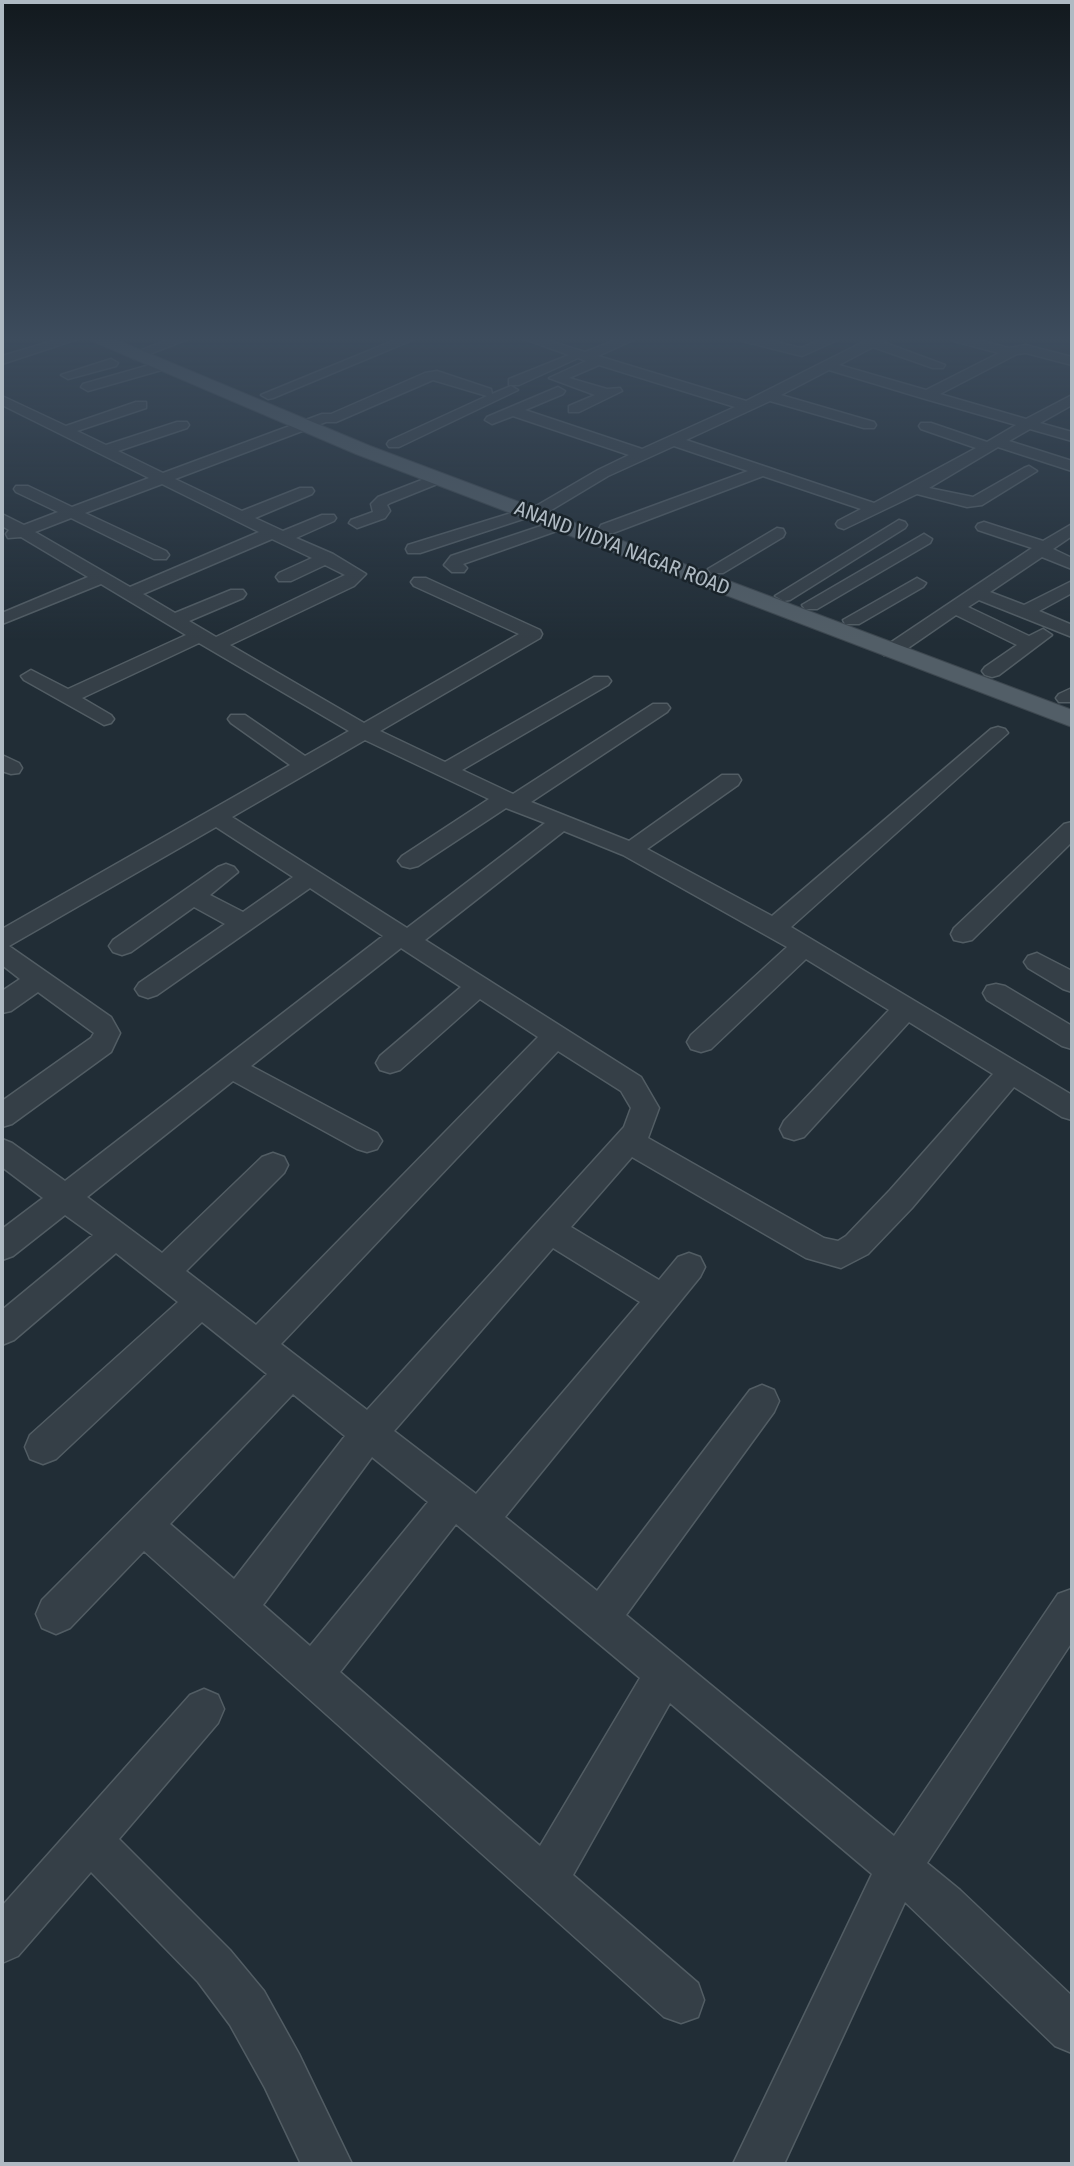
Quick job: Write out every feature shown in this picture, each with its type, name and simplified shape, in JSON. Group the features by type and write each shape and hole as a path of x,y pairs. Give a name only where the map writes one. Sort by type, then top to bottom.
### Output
{"main road":[{"name":"ANAND VIDYA NAGAR ROAD","path":"336,439 437,479 537,511 900,645 1071,703"},
{"name":"ANAND VIDYA NAGAR ROAD","path":"382,439 537,511 607,529 852,620 900,645 992,671 1071,703"}],"street":[{"path":"68,697 355,578 357,573 240,519 84,439"},
{"path":"107,450 140,439"},
{"path":"2,539 268,439"},
{"path":"394,444 404,439"},
{"path":"597,439 638,453 677,439"},
{"path":"458,568 453,565 457,560 537,511 667,439"},
{"path":"975,439 1072,466"},
{"path":"844,524 915,489 1003,439"},
{"path":"674,441 876,509"},
{"path":"607,529 763,471"},
{"path":"915,489 976,502 1029,471"},
{"path":"357,523 379,514 382,511 379,503 384,500 437,479"},
{"path":"22,489 69,514 160,555"},
{"path":"240,519 306,491"},
{"path":"414,549 537,511"},
{"path":"130,593 276,535 328,518"},
{"path":"2,519 24,531 92,554 127,539"},
{"path":"783,596 899,525"},
{"path":"984,527 1042,549 1072,564"},
{"path":"900,645 1072,529"},
{"path":"717,569 777,533"},
{"path":"811,605 924,539"},
{"path":"92,554 103,578 363,731 509,801 631,850 804,946 1072,1109"},
{"path":"285,577 327,558"},
{"path":"2,619 103,578"},
{"path":"2,940 533,634 420,582"},
{"path":"852,620 917,583"},
{"path":"1025,612 1072,586"},
{"path":"977,593 1065,628"},
{"path":"175,620 237,594"},
{"path":"2,601 20,612"},
{"path":"955,608 1031,644"},
{"path":"992,671 1031,644 1065,628"},
{"path":"31,676 104,719"},
{"path":"444,771 601,681"},
{"path":"410,861 660,708"},
{"path":"238,719 304,765"},
{"path":"774,929 999,733"},
{"path":"631,850 730,780"},
{"path":"216,817 631,1084 645,1108 636,1133 369,1433 236,1608"},
{"path":"2,1247 231,1068 561,822"},
{"path":"963,934 1072,828"},
{"path":"122,946 226,872"},
{"path":"148,989 310,877"},
{"path":"193,896 244,923"},
{"path":"701,1042 804,946"},
{"path":"2,953 102,1024 107,1033 101,1045 2,1116"},
{"path":"1037,962 1072,984"},
{"path":"2,1004 38,979"},
{"path":"390,1063 478,985"},
{"path":"996,993 1072,1039"},
{"path":"794,1129 905,1008"},
{"path":"257,1346 556,1035"},
{"path":"231,1068 368,1141"},
{"path":"629,1141 817,1249 842,1255 857,1245 901,1199 1011,1072"},
{"path":"2,1151 116,1235 466,1509 600,1618 944,1906 1072,2029"},
{"path":"163,1273 273,1165"},
{"path":"550,1230 662,1299"},
{"path":"2,1330 116,1235"},
{"path":"313,1675 689,1267"},
{"path":"43,1447 201,1302"},
{"path":"56,1614 291,1373"},
{"path":"600,1618 762,1401"},
{"path":"142,1525 681,2000"},
{"path":"758,2164 898,1868 1072,1608"},
{"path":"545,1880 665,1673"},
{"path":"2,1940 204,1709"},
{"path":"89,1839 214,1966 247,2008 282,2071 327,2164"}]}
